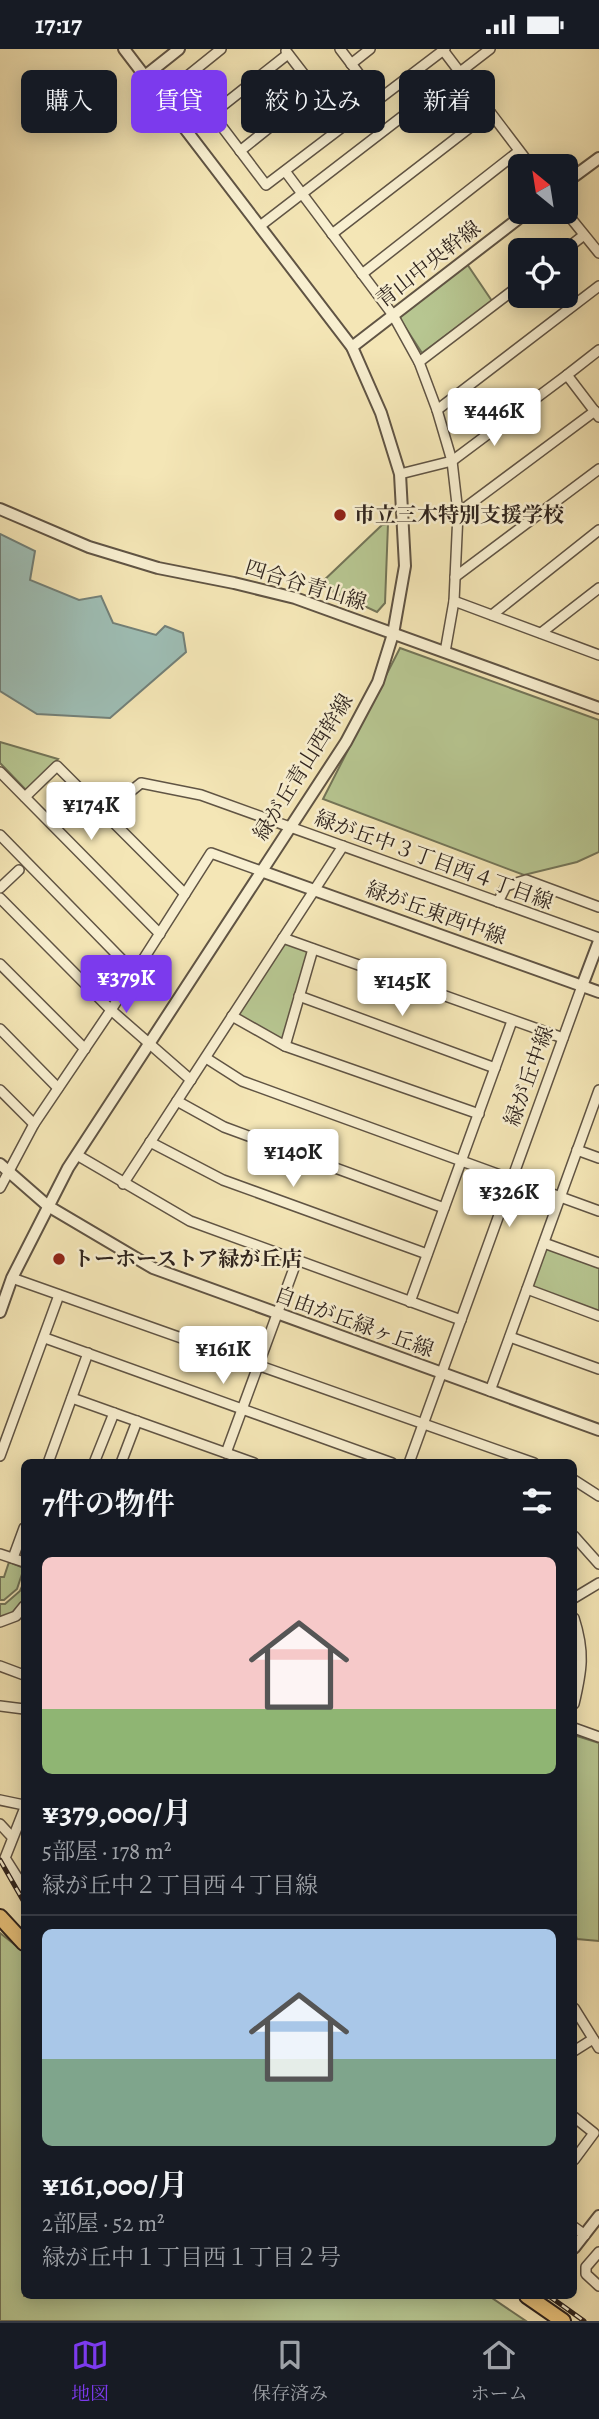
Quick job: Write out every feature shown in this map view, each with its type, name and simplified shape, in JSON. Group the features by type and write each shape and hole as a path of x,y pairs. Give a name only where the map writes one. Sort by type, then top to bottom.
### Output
{"main road":[{"path":"0,1917 21,1940"},
{"path":"535,2299 563,2321"}],"street":[{"name":"緑が丘青山西幹線","path":"124,49 140,70"},
{"path":"153,70 179,49"},
{"path":"340,49 356,70"},
{"path":"351,64 370,49"},
{"path":"464,70 489,49"},
{"path":"385,94 444,50 458,70"},
{"path":"193,70 215,51"},
{"path":"227,101 286,51 301,70"},
{"path":"260,226 399,120"},
{"path":"495,120 521,154"},
{"name":"緑が丘青山西幹線","path":"0,1312 12,1278 76,1155 346,742 378,682 394,633 404,566 400,474 381,413 352,347 189,133"},
{"path":"226,133 266,185 333,133"},
{"path":"240,151 262,133"},
{"path":"332,234 462,133"},
{"path":"362,274 519,151"},
{"path":"578,173 599,157"},
{"path":"285,171 393,315 419,362 437,410 452,461 458,513 454,601 445,652"},
{"name":"青山中央幹線","path":"352,347 511,224"},
{"path":"575,224 599,253"},
{"path":"578,240 584,236"},
{"path":"437,410 599,286"},
{"path":"419,362 508,294"},
{"path":"400,474 452,461 599,350"},
{"path":"458,513 597,414 567,375"},
{"path":"455,577 599,469"},
{"name":"四合谷青山線","path":"0,509 89,547 158,568 234,583 295,599 599,708"},
{"path":"492,615 599,530"},
{"path":"541,633 599,588"},
{"path":"454,601 595,654 599,645"},
{"path":"25,797 57,766 185,894"},
{"path":"0,772 160,934"},
{"name":"緑が丘中３丁目西４丁目線","path":"104,813 141,783 201,795 599,939"},
{"path":"0,835 135,973"},
{"path":"123,1184 343,845"},
{"path":"0,1188 4,1167 111,1010 211,853 261,871"},
{"path":"0,888 19,870"},
{"name":"緑が丘東西中線","path":"261,871 599,992"},
{"path":"498,902 506,885 526,880 599,907"},
{"path":"0,898 111,1010 191,1080"},
{"path":"284,938 563,1038"},
{"name":"緑が丘中線","path":"411,1459 599,939"},
{"path":"285,1046 313,949"},
{"path":"0,964 85,1049"},
{"path":"299,996 495,1068"},
{"path":"232,1017 285,1046 478,1114"},
{"path":"410,1302 512,1021"},
{"path":"0,1029 58,1089"},
{"path":"205,1058 242,1081 599,1211"},
{"path":"0,1090 34,1124"},
{"path":"490,1391 577,1150 597,1103 599,1090"},
{"path":"177,1101 224,1127 444,1208"},
{"path":"150,1142 223,1180 427,1254"},
{"path":"577,1150 599,1158"},
{"path":"76,1155 190,1221 461,1320"},
{"name":"自由が丘緑ヶ丘線","path":"4,1167 48,1206 153,1268 599,1430"},
{"path":"544,1243 599,1263"},
{"path":"226,1453 297,1260"},
{"path":"12,1278 523,1459"},
{"path":"527,1289 599,1315"},
{"path":"0,1456 59,1294"},
{"path":"510,1337 599,1369"},
{"path":"45,1338 381,1459"},
{"path":"49,1459 88,1353"},
{"path":"72,1398 243,1459"},
{"path":"96,1459 114,1413"},
{"path":"123,1459 137,1421"},
{"path":"577,1482 599,1496"},
{"path":"13,1558 21,1536"},
{"path":"577,1539 599,1564"},
{"path":"0,1554 21,1561"},
{"path":"577,1596 599,1583"},
{"path":"0,1622 16,1616 21,1610"},
{"path":"577,1631 583,1648 577,1680"},
{"path":"0,1666 21,1674"},
{"path":"0,1706 21,1709"},
{"path":"577,1729 599,1737"},
{"path":"0,1800 21,1806"},
{"path":"21,1814 5,1858 21,1883"},
{"path":"0,1824 12,1837"},
{"path":"577,2013 599,2048"},
{"path":"577,2049 593,2039"},
{"path":"577,2119 594,2133 577,2156"},
{"path":"577,2244 597,2223"},
{"path":"577,2229 585,2235"},
{"path":"599,2252 586,2267 586,2274 599,2286"}],"green space":[{"path":"467,264 492,301 422,353 398,316"},
{"path":"388,524 385,603 377,612 319,585 382,525"},
{"path":"400,648 599,720 599,852 577,862 524,875 323,799"},
{"path":"0,742 58,759 26,790 0,763"},
{"path":"283,944 308,949 310,953 285,1037 281,1039 238,1014"},
{"path":"544,1243 599,1263 599,1316 527,1289"},
{"path":"9,1562 21,1567 17,1589 4,1600 0,1600 0,1577 4,1577"},
{"path":"21,1589 21,1603 11,1614 0,1617 0,1604 5,1604"},
{"path":"577,1736 599,1743 599,1941 577,1939"},
{"path":"0,1933 21,1950 21,2299 493,2299 526,2321 0,2321"}],"water":[{"path":"0,534 35,551 30,580 79,600 101,596 113,623 156,635 165,626 183,633 186,652 110,718 37,714 0,691"}],"railway":[{"path":"0,1860 21,1897"},
{"path":"553,2299 584,2321"}],"place":[{"name":"市立三木特別支援学校","path":"340,515"},
{"name":"トーホーストア緑が丘店","path":"59,1259"}]}
